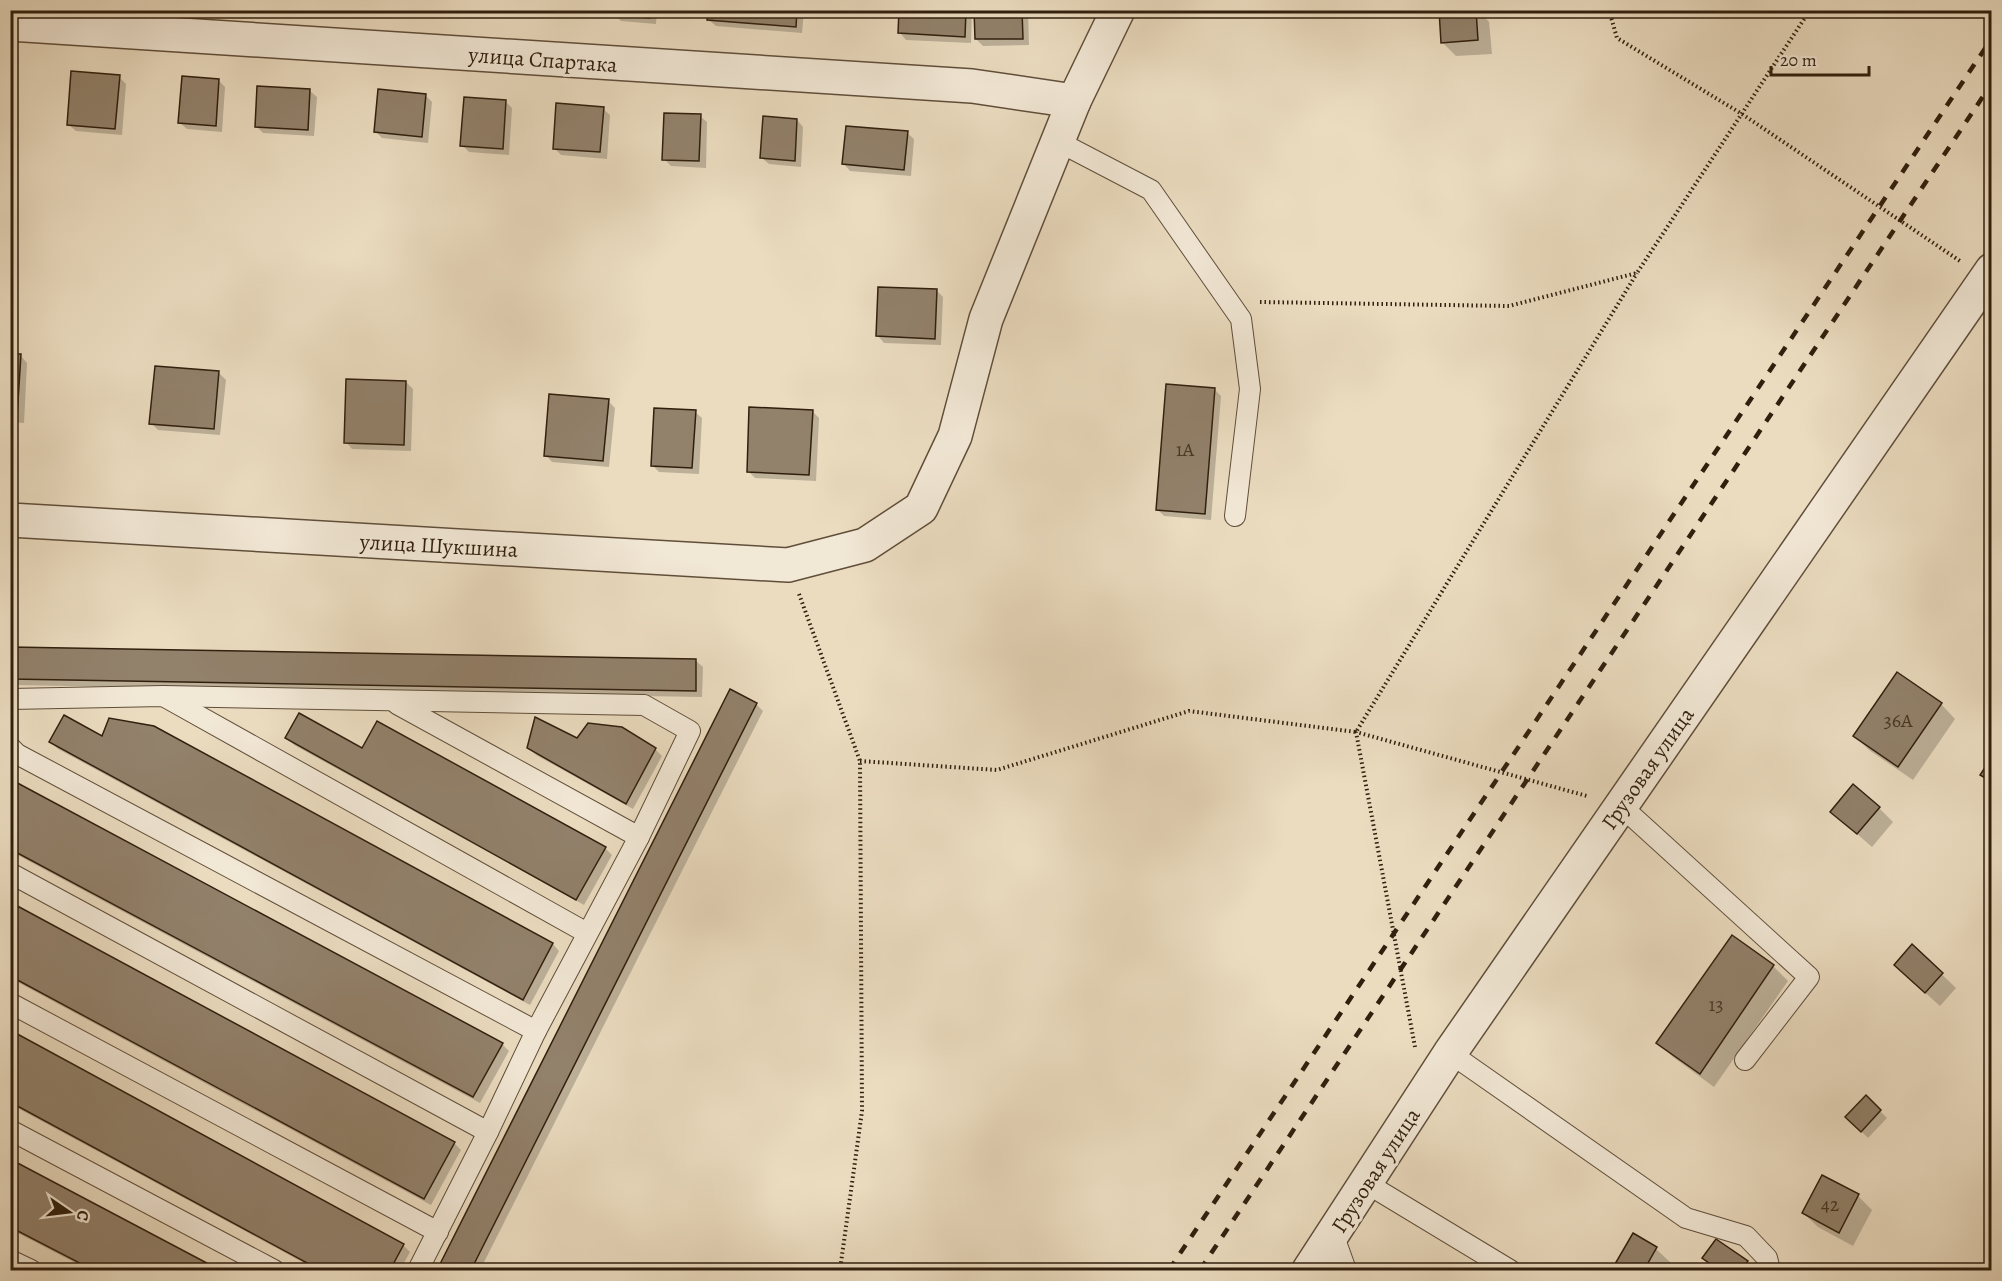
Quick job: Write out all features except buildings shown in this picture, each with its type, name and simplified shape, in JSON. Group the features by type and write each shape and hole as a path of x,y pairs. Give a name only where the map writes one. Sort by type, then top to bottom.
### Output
{"street":[{"name":"улица Шукшина","path":"10,520 788,565 865,545 921,508 936,477 955,436 986,319 1074,101 1118,10"},
{"name":"улица Спартака","path":"10,24 960,86 1074,101"},
{"name":"Грузовая улица","path":"1309,1270 1450,1053 1989,274"}],"lane":[{"path":"1059,142 1151,190 1241,319 1250,389 1235,516"},
{"path":"10,699 163,696 644,705 690,731 639,837 536,1031 418,1270"},
{"path":"163,696 587,933"},
{"path":"393,702 639,837"},
{"path":"10,747 17,754 536,1031"},
{"path":"1621,806 1809,977 1745,1060"},
{"path":"10,873 488,1132"},
{"path":"10,1003 438,1232"},
{"path":"1450,1053 1686,1218 1746,1236 1767,1258 1770,1270"},
{"path":"10,1130 274,1270"},
{"path":"1366,1183 1510,1270"},
{"path":"1333,1234 1346,1270"},
{"path":"10,1260 31,1270"}],"path":[{"path":"1609,10 1617,38 1742,114 1989,274"},
{"path":"1424,1094 1356,732 1637,273 1810,10"},
{"path":"1229,302 1509,306 1637,273"},
{"path":"788,565 860,761 862,1111 840,1270"},
{"path":"860,761 997,770 1189,711 1356,732 1621,806"}],"railway":[{"path":"1169,1270 1992,38"},
{"path":"1200,1270 1992,83"}]}
